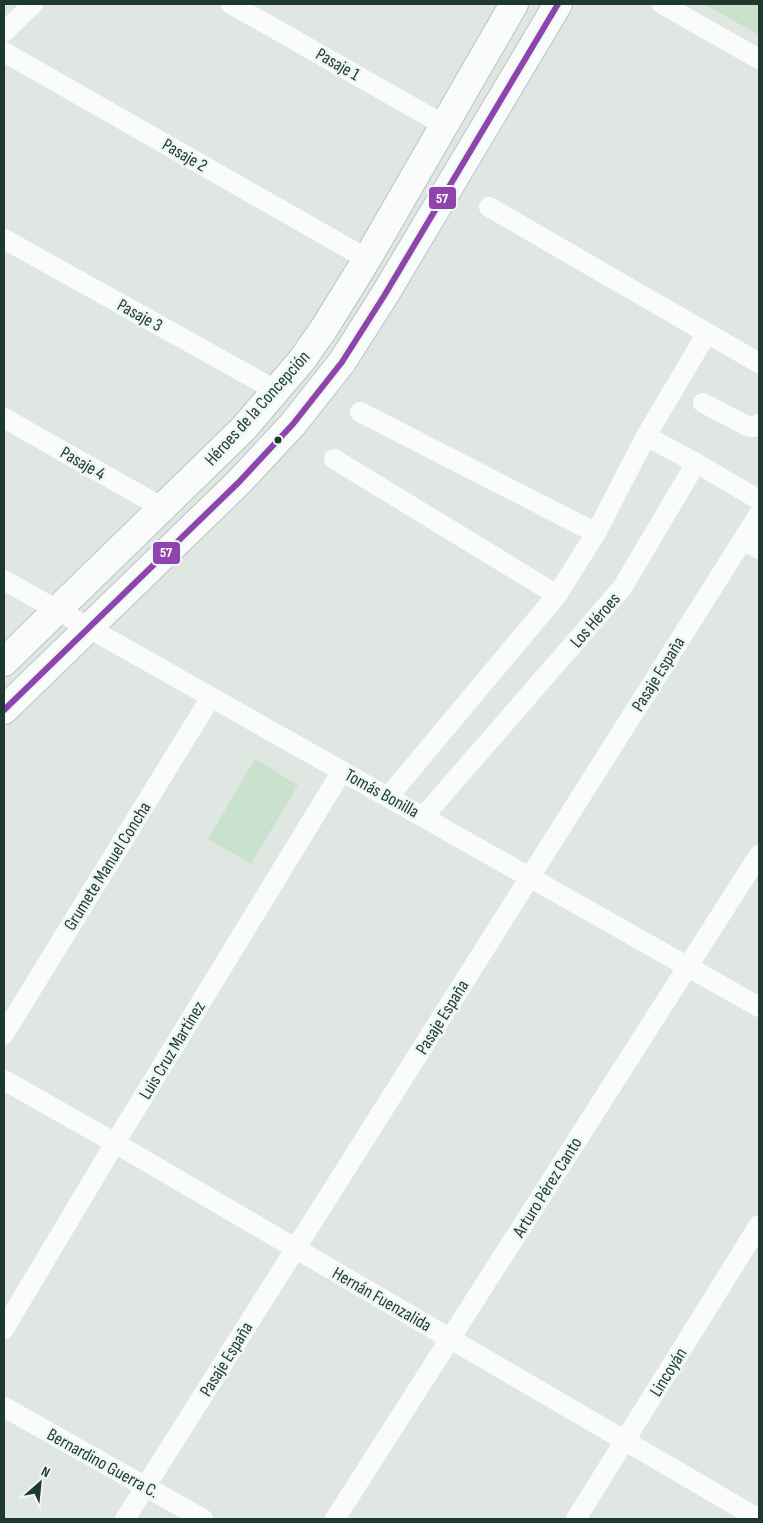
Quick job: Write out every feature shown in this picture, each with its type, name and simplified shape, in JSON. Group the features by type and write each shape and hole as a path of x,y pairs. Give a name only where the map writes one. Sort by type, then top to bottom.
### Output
{"main road":[{"name":"Héroes de la Concepción","path":"4,662 244,428 302,360 367,259 514,4"},
{"name":"Héroes de la Concepción","path":"4,710 260,460 319,393 364,330 558,4"}],"street":[{"path":"4,32 33,4"},
{"name":"Pasaje 1","path":"231,4 444,125"},
{"path":"662,4 759,59"},
{"name":"Pasaje 2","path":"4,52 367,259"},
{"path":"489,207 759,363"},
{"name":"Pasaje 3","path":"4,240 277,391"},
{"path":"388,797 558,595 596,533 646,436 707,333"},
{"path":"703,403 747,426 754,427 759,424"},
{"path":"360,412 596,533"},
{"name":"Pasaje 4","path":"4,418 163,508"},
{"path":"646,436 759,500"},
{"path":"334,459 558,595"},
{"name":"Los Héroes","path":"424,816 622,588 696,463"},
{"name":"Pasaje España","path":"125,1519 530,878 751,545 759,514"},
{"name":"Tomás Bonilla","path":"4,580 759,1007"},
{"name":"Grumete Manuel Concha","path":"4,1034 211,697"},
{"name":"Luis Cruz Martínez","path":"4,1330 115,1143 342,771"},
{"name":"Arturo Pérez Canto","path":"335,1519 759,855"},
{"name":"Hernán Fuenzalida","path":"4,1080 759,1519"},
{"name":"Lincoyán","path":"576,1519 759,1225"},
{"name":"Bernardino Guerra C.","path":"4,1407 202,1519"}],"green space":[{"path":"704,4 759,4 759,35"},
{"path":"255,759 298,785 251,864 208,839"}],"transit line":[{"name":"57","path":"4,710 239,482 293,424 342,362 384,296 558,4"}]}
